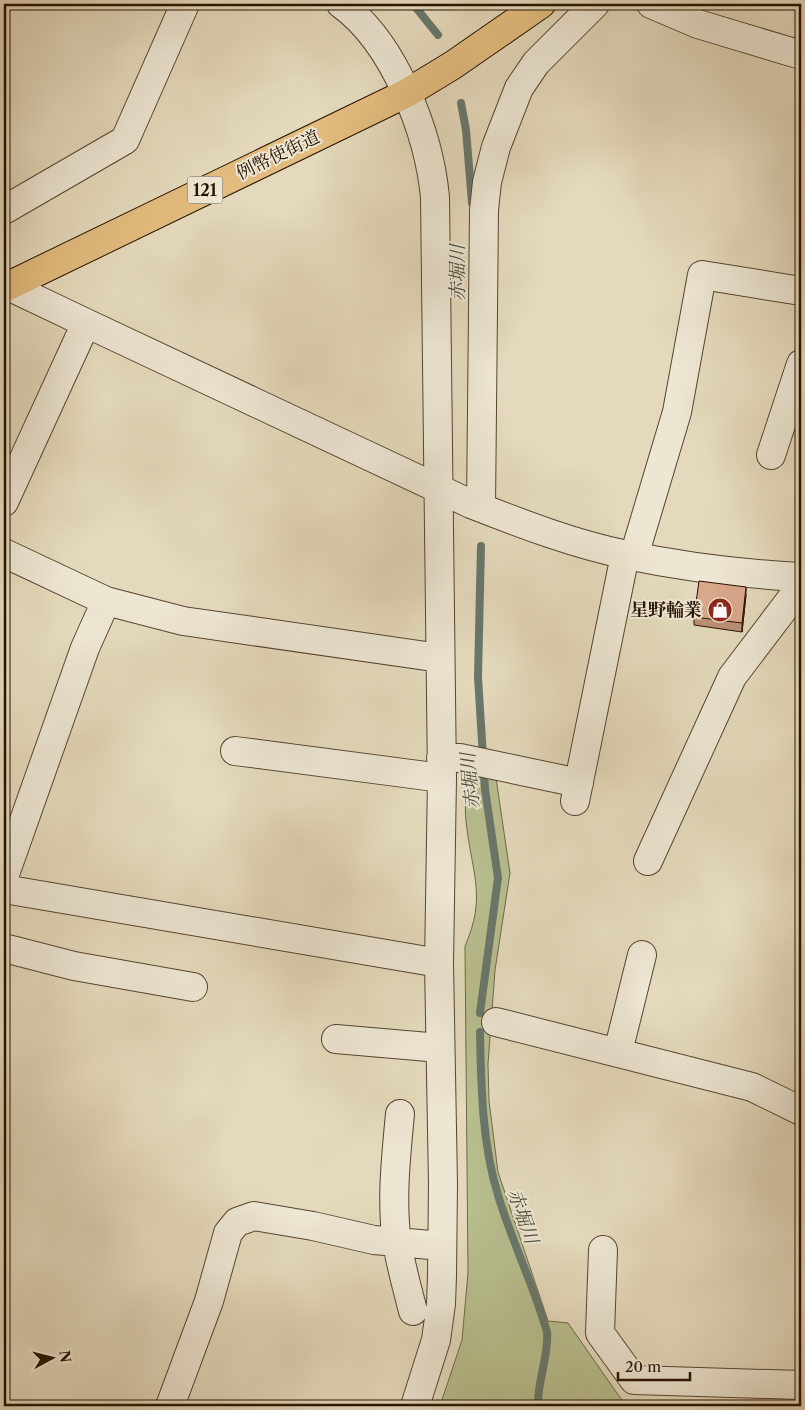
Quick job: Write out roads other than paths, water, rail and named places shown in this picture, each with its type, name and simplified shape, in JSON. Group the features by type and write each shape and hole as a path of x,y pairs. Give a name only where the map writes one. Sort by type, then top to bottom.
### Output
{"highway":[{"name":"例幣使街道","path":"5,286 406,93 453,65 541,4"}],"street":[{"path":"4,210 125,140 185,4"},
{"path":"341,4 365,27 384,52 406,93 423,133 435,197 440,489 441,768 439,963 442,1246 441,1304 436,1340 415,1406"},
{"path":"481,508 484,210 487,182 496,147 519,88 536,64 595,4"},
{"path":"651,4 698,24 801,54"},
{"path":"235,751 441,768 460,758 577,792 630,555 677,412 702,275 801,291"},
{"path":"5,286 481,508 536,529 630,555 757,574 801,577"},
{"path":"4,502 86,323"},
{"path":"771,455 801,364"},
{"path":"4,553 106,602 183,621 440,658"},
{"path":"648,861 732,677 801,586"},
{"path":"4,877 85,648 106,602"},
{"path":"4,889 439,963"},
{"path":"4,948 74,966 193,987"},
{"path":"618,1052 642,956"},
{"path":"496,1022 752,1087 801,1110"},
{"path":"336,1039 440,1048"},
{"path":"400,1114 395,1169 397,1242 413,1311"},
{"path":"170,1406 209,1300 228,1233 237,1222 254,1216 313,1226 374,1240 442,1246"},
{"path":"603,1250 600,1333 634,1380 801,1385"}],"waterway":[{"name":"赤堀川","path":"413,4 438,35"},
{"name":"赤堀川","path":"461,103 466,130 472,203"},
{"name":"赤堀川","path":"480,1013 498,878 485,789 478,677 481,546"},
{"name":"赤堀川","path":"480,1032 483,1114 493,1175 498,1195 547,1332 538,1406"}],"place":[{"name":"星野輪業","path":"720,610"}]}
